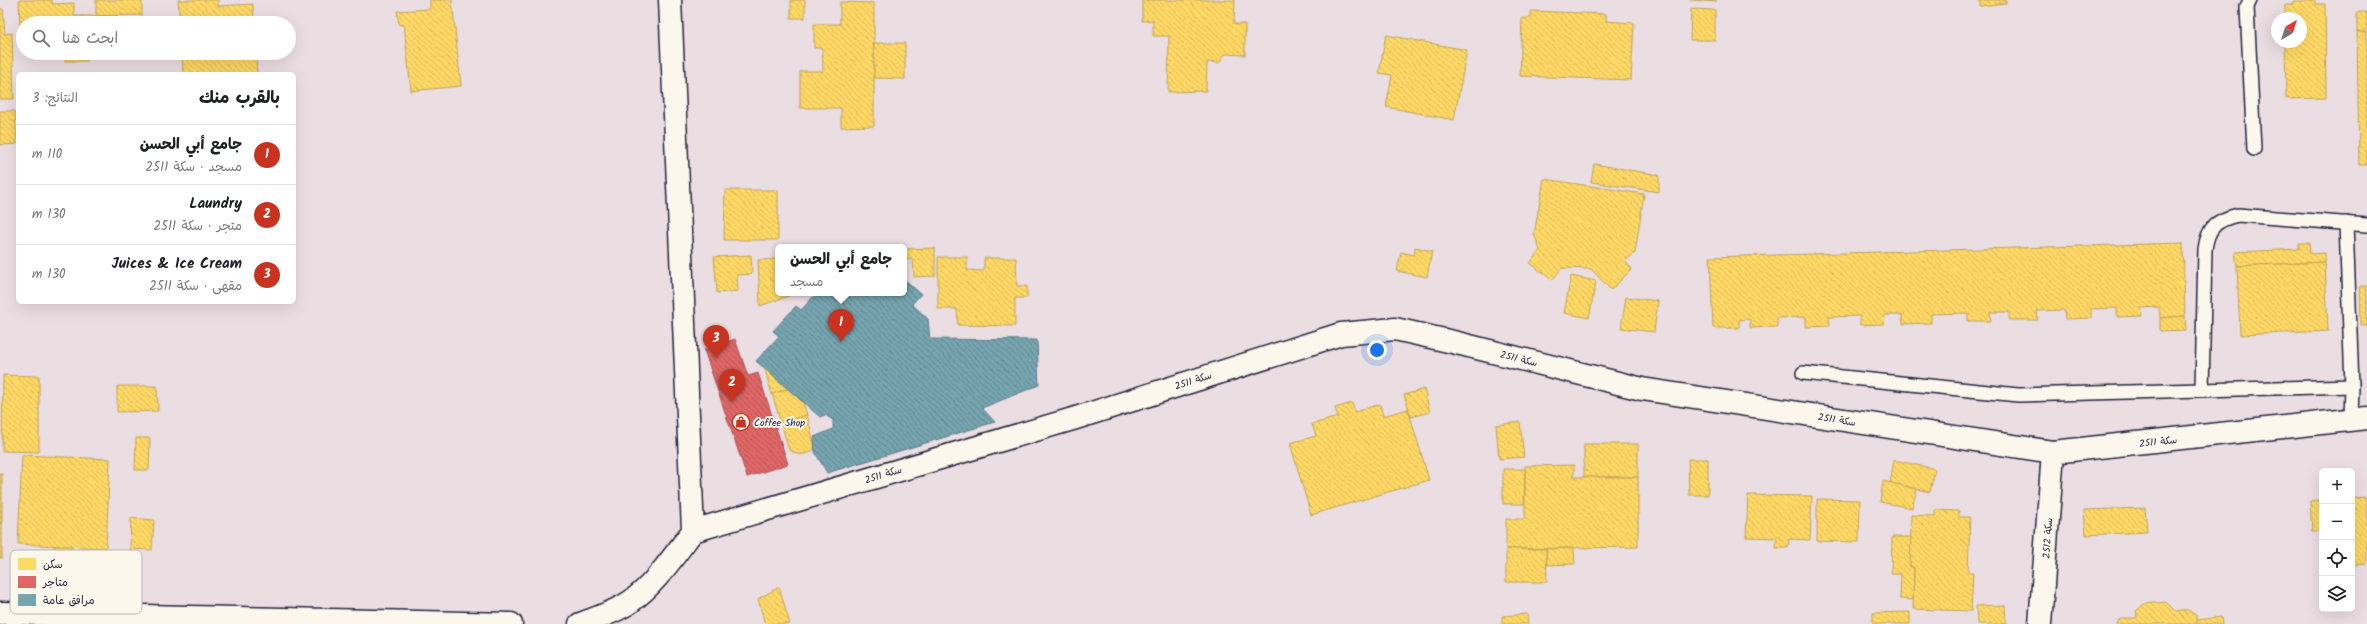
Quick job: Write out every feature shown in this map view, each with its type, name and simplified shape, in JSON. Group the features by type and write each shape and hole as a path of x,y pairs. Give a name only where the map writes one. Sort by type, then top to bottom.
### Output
{"street":[{"path":"580,624 602,617 631,602 656,579 693,531 670,0"},
{"name":"سكة 2511","path":"693,531 1076,418 1341,334 1395,329 1642,389 2053,452 2359,419"},
{"name":"سكة 2512","path":"2040,624 2053,452"},
{"path":"0,613 10,613"},
{"path":"38,614 300,621 510,624"}],"lane":[{"path":"2250,0 2247,7 2254,150"},
{"path":"2202,390 2205,249 2207,236 2214,225 2225,218 2238,215 2367,225"},
{"path":"2346,223 2352,386 2359,419"},
{"path":"1803,373 2018,395 2352,386"}],"building: سكن":[{"path":"19,0 52,0 53,4 74,3 74,16 20,16"},
{"path":"96,0 142,0 142,15 96,16"},
{"path":"178,0 218,0 218,6 253,4 254,16 179,16"},
{"path":"430,0 452,0 461,86 411,91 404,25 399,25 397,11 430,9"},
{"path":"791,0 805,0 805,18 791,18"},
{"path":"1142,0 1235,0 1234,24 1245,24 1245,55 1225,54 1219,63 1207,62 1206,91 1168,92 1169,36 1153,36 1153,20 1142,21"},
{"path":"1690,0 1716,0 1716,2"},
{"path":"1980,0 2006,0 2006,3 1980,6"},
{"path":"2293,0 2316,0 2316,4 2325,4 2326,98 2286,99 2285,48 2307,48 2307,12 2285,12 2285,4 2293,4"},
{"path":"840,2 874,3 874,126 841,127 841,108 800,108 800,71 823,71 822,48 814,48 814,24 840,24"},
{"path":"0,9 3,9 5,34 12,33 14,99 0,99"},
{"path":"1691,9 1715,10 1715,40 1690,40"},
{"path":"1531,11 1606,14 1606,21 1634,23 1631,80 1520,76 1522,18 1531,18"},
{"path":"2357,12 2367,12 2367,32 2357,32"},
{"path":"2357,32 2367,32 2367,165 2359,165"},
{"path":"1386,35 1467,50 1454,120 1386,107 1392,75 1379,73"},
{"path":"874,43 905,43 905,79 874,78"},
{"path":"65,60 87,60 87,61"},
{"path":"182,60 256,60 257,72 183,72"},
{"path":"0,111 15,111 16,144 0,145"},
{"path":"1594,164 1659,175 1659,192 1591,182"},
{"path":"1544,179 1644,194 1635,253 1625,261 1632,269 1611,290 1591,269 1562,268 1552,280 1530,263 1540,250 1534,234"},
{"path":"725,190 778,190 778,240 724,240"},
{"path":"2183,243 2185,316 2160,318 2159,307 2141,308 2142,316 2117,317 2117,308 2091,309 2091,318 2065,319 2064,310 2037,311 2038,320 2009,320 2009,312 1990,312 1991,321 1968,321 1968,313 1931,314 1931,323 1903,324 1902,315 1885,315 1884,324 1860,325 1860,316 1829,317 1830,326 1806,327 1806,317 1777,318 1777,327 1750,328 1750,319 1739,320 1739,328 1713,328 1710,257"},
{"path":"2299,243 2309,243 2310,254 2325,253 2325,262 2237,266 2235,252 2299,249"},
{"path":"1415,247 1432,251 1427,277 1397,271 1401,252 1414,255"},
{"path":"935,248 935,276 914,277 913,259 907,260 907,249"},
{"path":"751,255 752,274 737,275 738,291 717,293 714,257"},
{"path":"938,257 967,257 967,270 984,271 984,258 1016,258 1017,286 1027,286 1027,298 1015,298 1015,326 958,325 957,309 938,309"},
{"path":"775,259 775,296 788,296 760,306 758,260"},
{"path":"2325,262 2328,331 2240,335 2237,266"},
{"path":"1571,276 1596,281 1589,318 1564,313"},
{"path":"2360,286 2367,286 2367,326 2361,326"},
{"path":"836,296 848,296 843,302"},
{"path":"1626,297 1658,301 1654,332 1621,328"},
{"path":"2185,316 2186,330 2160,331 2160,318"},
{"path":"764,367 788,389 772,394"},
{"path":"3,375 39,376 39,452 2,451"},
{"path":"117,386 157,386 158,411 117,412"},
{"path":"788,389 803,402 807,415 781,423 772,394"},
{"path":"1424,389 1430,412 1411,417 1404,395"},
{"path":"1352,403 1355,412 1380,404 1383,416 1408,409 1429,480 1311,515 1290,443 1316,436 1312,424 1338,417 1335,408"},
{"path":"807,415 815,447 811,452 800,455 789,450 781,423"},
{"path":"1520,422 1524,457 1499,459 1496,425"},
{"path":"136,438 150,438 149,470 135,470"},
{"path":"1584,444 1638,444 1638,477 1584,477"},
{"path":"22,455 110,459 106,548 18,544"},
{"path":"1688,459 1708,459 1708,495 1689,495"},
{"path":"1894,460 1935,469 1930,492 1890,483"},
{"path":"1574,465 1574,477 1638,477 1638,547 1506,549 1506,519 1525,519 1525,466"},
{"path":"1503,469 1525,469 1524,504 1503,504"},
{"path":"0,474 2,474 2,523 0,523"},
{"path":"1883,481 1917,489 1912,508 1880,502"},
{"path":"1748,495 1812,496 1810,540 1789,539 1788,548 1776,548 1777,538 1746,537"},
{"path":"2367,497 2367,564 2355,565 2355,498"},
{"path":"1817,499 1860,500 1859,542 1817,541"},
{"path":"2319,500 2319,531 2312,531 2310,501"},
{"path":"2145,508 2147,532 2086,535 2084,510"},
{"path":"1935,510 1959,511 1959,517 1970,517 1968,573 1973,573 1971,611 1913,609 1914,567 1910,567 1911,515 1935,516"},
{"path":"131,518 154,520 152,550 130,549"},
{"path":"0,523 2,523 2,558 0,558"},
{"path":"1892,537 1911,537 1910,567 1914,567 1913,600 1900,599 1901,574 1891,574"},
{"path":"54,546 71,546 71,550 54,550"},
{"path":"1574,548 1575,564 1547,565 1546,549"},
{"path":"1506,549 1546,549 1547,582 1506,582"},
{"path":"779,587 790,624 765,624 758,599"},
{"path":"2166,602 2176,612 2188,610 2197,616 2197,624 2117,624 2120,618 2137,618 2136,611 2144,604"},
{"path":"2005,605 2006,624 1977,624 1976,606"},
{"path":"1910,612 1910,624 1873,624 1873,613"},
{"path":"1527,614 1528,624 1502,624 1502,616"},
{"path":"2221,617 2222,624 2197,624 2197,620"}],"building: متاجر":[{"path":"735,339 748,376 758,373 788,464 747,477 704,350"}],"building: مرافق عامة":[{"path":"907,282 921,294 912,304 928,319 930,339 1037,340 1039,385 982,408 995,422 827,473 815,452 814,437 833,429 833,420 825,415 820,417 756,361 779,336 773,331 796,306 801,310 814,296 836,296 843,302 848,296 907,296"}],"place":[{"name":"جامع أبي الحسن","path":"841,342"},
{"name":"Juices & Ice Cream","path":"716,358"},
{"name":"Laundry","path":"732,402"},
{"name":"Coffee Shop","path":"741,422"}]}
